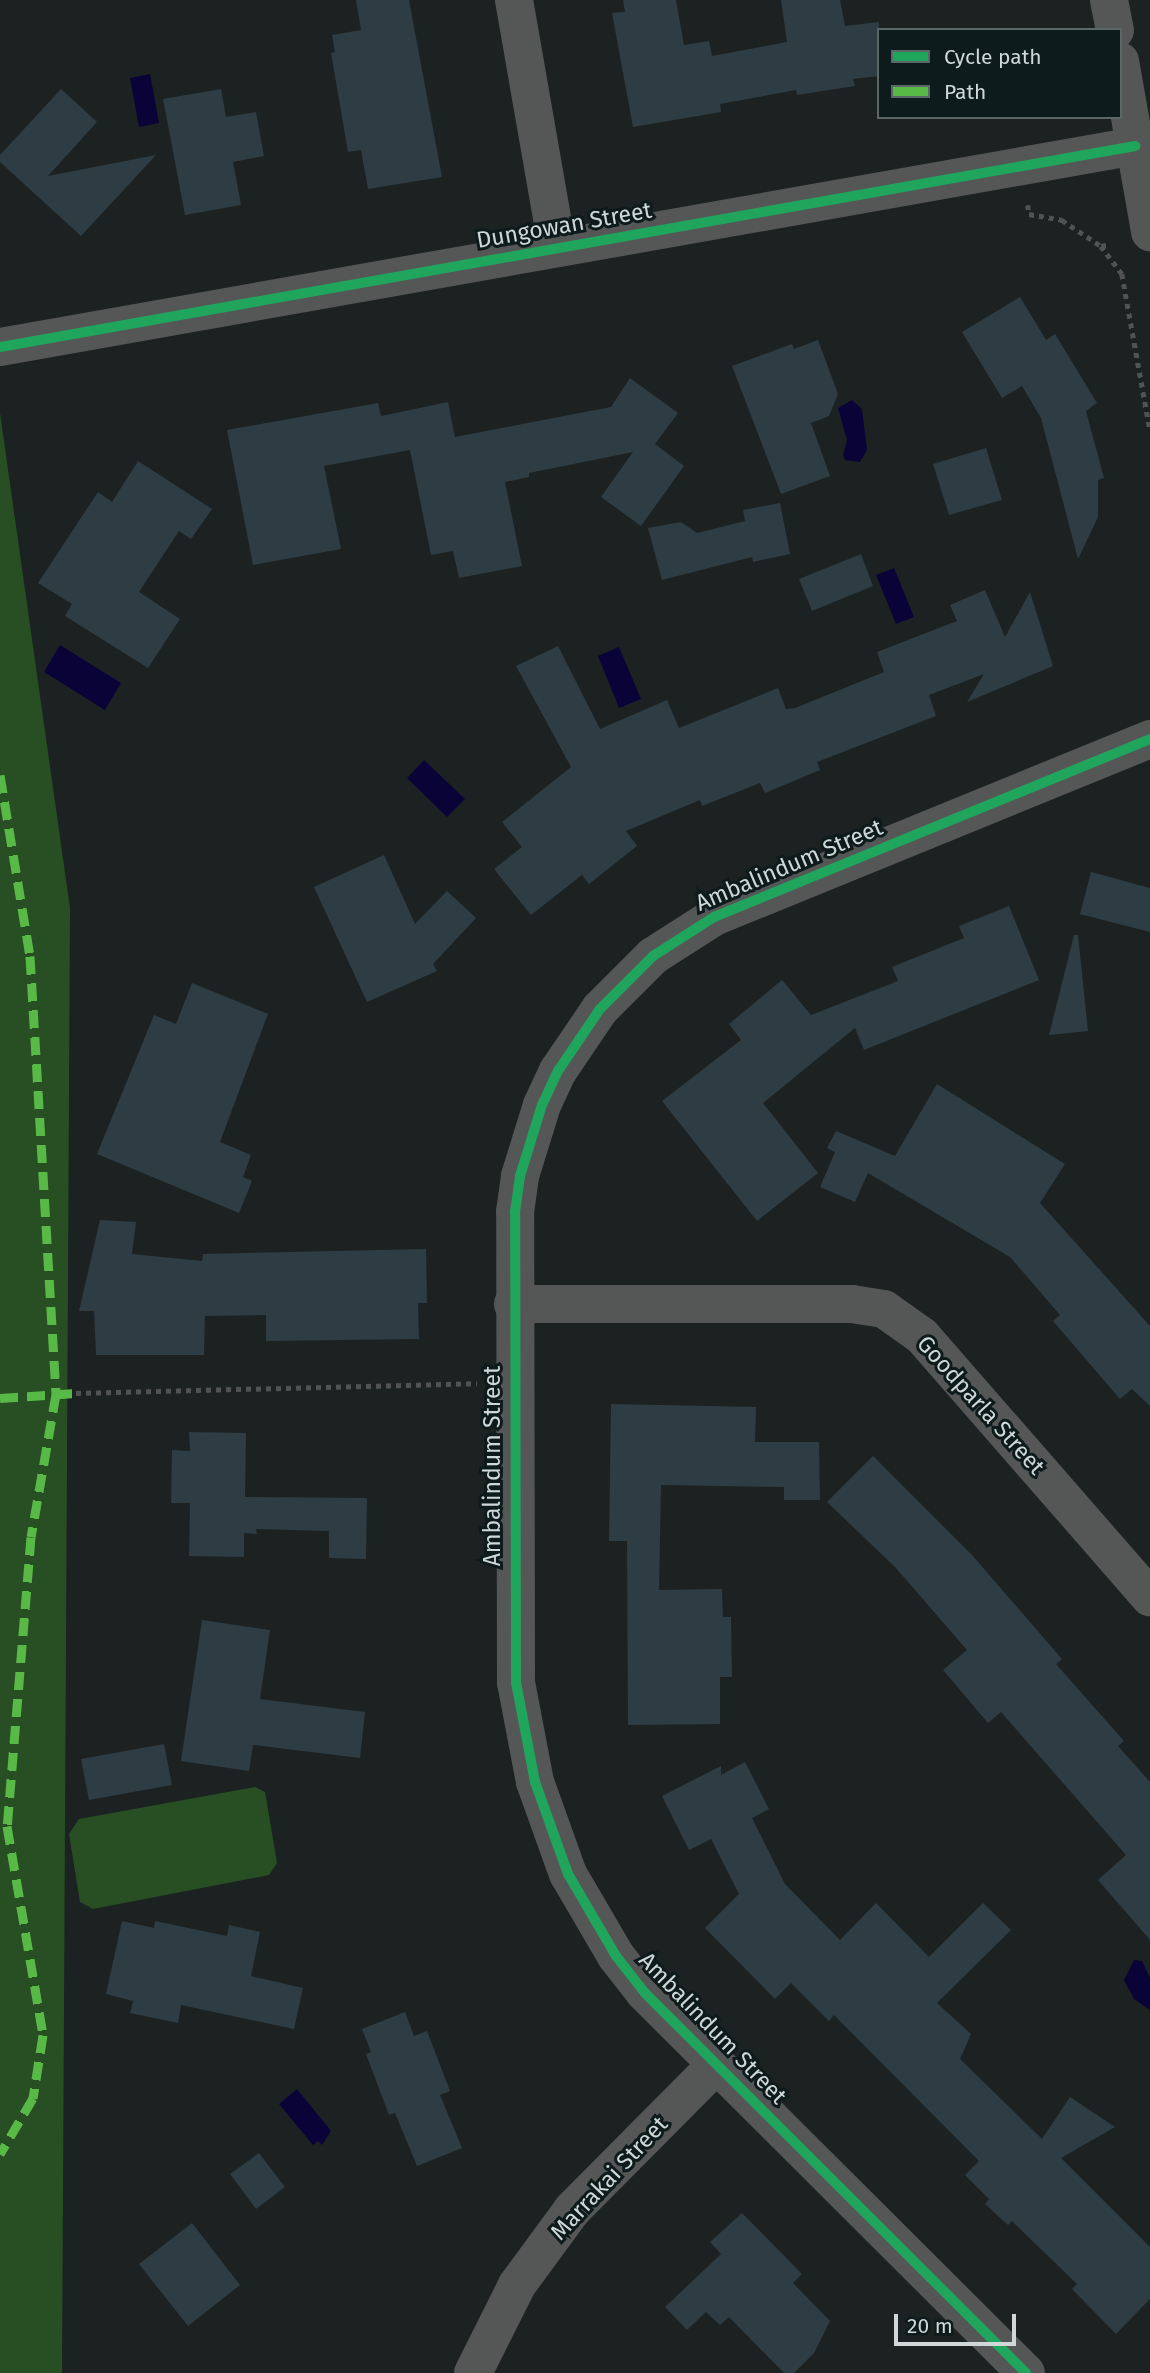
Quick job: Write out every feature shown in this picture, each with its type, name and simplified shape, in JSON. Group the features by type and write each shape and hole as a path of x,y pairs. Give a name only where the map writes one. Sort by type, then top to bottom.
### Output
{"street":[{"path":"514,0 557,247"},
{"path":"1110,0 1115,28"},
{"path":"1122,72 1150,232"},
{"name":"Dungowan Street","path":"0,347 1135,146"},
{"name":"Ambalindum Street","path":"1026,2373 645,1993 616,1956 568,1874 535,1782 516,1682 513,1631 515,1212 520,1176 541,1105 600,1009 653,956 724,912 1150,739"},
{"name":"Goodparla Street","path":"513,1304 852,1304 884,1309 922,1336 1150,1597"},
{"name":"Marrakai Street","path":"473,2373 517,2285 572,2210 716,2066"}],"path":[{"path":"1021,166 1029,214 1062,220 1101,246 1122,274 1150,429"},
{"path":"1101,246 1113,243"},
{"path":"76,1393 513,1382"}],"green space":[{"path":"0,413 70,908 62,2373 0,2373"},
{"path":"255,1787 265,1792 277,1863 269,1875 93,1909 80,1902 69,1834 79,1819"}],"shaded area":[{"path":"150,74 159,123 139,127 130,78"},
{"path":"852,400 862,409 867,450 860,462 845,460 843,455 847,440 838,408"},
{"path":"894,568 914,617 896,624 876,575"},
{"path":"60,645 121,683 105,710 44,672"},
{"path":"619,647 641,699 619,708 598,656"},
{"path":"424,760 465,799 447,817 407,778"},
{"path":"1134,1960 1142,1961 1150,1978 1150,2010 1134,1999 1124,1980"},
{"path":"297,2089 331,2131 322,2145 318,2141 313,2145 279,2104"}],"building":[{"path":"356,0 409,0 442,177 368,189 361,150 348,152 331,53 335,52 332,35 361,30"},
{"path":"623,0 676,0 684,45 709,41 712,56 787,42 781,0 840,0 845,26 879,22 877,76 853,79 855,86 797,95 796,90 720,104 721,112 633,127 612,13 625,12"},
{"path":"61,89 97,122 48,176 156,155 81,236 0,162 0,155"},
{"path":"221,89 226,117 256,112 264,156 233,162 241,205 185,215 163,99"},
{"path":"1020,297 1046,340 1055,334 1097,403 1086,411 1104,478 1098,480 1098,517 1078,559 1041,418 1022,386 1002,398 962,332"},
{"path":"818,340 838,394 829,416 811,423 830,476 781,494 732,366 792,344 794,349"},
{"path":"630,378 678,413 655,444 684,466 641,526 601,497 633,452 529,473 529,477 505,482 522,566 459,578 453,551 431,555 410,450 324,466 341,549 253,565 227,430 378,403 381,416 448,402 455,437 611,407"},
{"path":"986,448 1002,500 949,515 933,464"},
{"path":"138,461 212,509 191,539 179,531 139,592 180,619 148,668 65,616 72,604 38,583 98,492 112,502"},
{"path":"780,503 790,554 753,562 752,557 662,580 648,528 681,522 697,533 745,521 743,510"},
{"path":"861,554 873,586 812,611 799,579"},
{"path":"985,590 1005,637 1030,592 1053,666 967,702 984,674 929,695 936,716 817,762 820,770 765,793 760,783 702,806 700,800 626,831 637,846 589,884 582,875 531,915 494,869 522,847 502,822 571,767 516,666 558,646 600,729 667,700 679,728 778,688 786,709 795,708 884,672 877,652 957,621 950,605"},
{"path":"384,855 415,924 447,891 476,918 433,964 437,971 367,1002 314,887"},
{"path":"1091,872 1150,888 1150,932 1080,914"},
{"path":"1009,906 1039,980 864,1050 855,1028 763,1103 818,1173 757,1221 662,1101 741,1040 729,1024 782,980 811,1015 898,981 892,967 964,938 959,926"},
{"path":"1074,935 1078,935 1088,1031 1049,1035"},
{"path":"192,983 268,1014 220,1142 251,1155 243,1177 252,1181 239,1213 97,1154 154,1015 176,1024"},
{"path":"937,1084 1065,1164 1040,1203 1150,1326 1150,1406 1132,1389 1120,1399 1053,1321 1060,1315 1010,1257 868,1173 855,1202 820,1187 835,1152 827,1148 836,1131 895,1156"},
{"path":"100,1220 136,1222 132,1254 202,1261 203,1254 426,1249 427,1303 418,1303 419,1339 266,1341 266,1315 205,1316 204,1355 96,1355 94,1311 79,1311"},
{"path":"611,1404 756,1407 755,1442 819,1442 820,1500 784,1500 784,1487 661,1485 659,1590 722,1589 723,1617 731,1617 732,1677 720,1677 720,1724 628,1725 627,1541 609,1541"},
{"path":"189,1432 246,1433 245,1497 367,1498 366,1559 329,1558 329,1531 256,1529 257,1534 244,1533 244,1557 189,1556 190,1503 171,1503 172,1450 190,1451"},
{"path":"873,1456 972,1555 1062,1659 1056,1664 1124,1741 1118,1746 1150,1782 1150,1940 1098,1880 1126,1855 1001,1712 988,1723 943,1670 967,1650 895,1567 827,1502"},
{"path":"202,1620 270,1630 260,1699 365,1712 360,1758 253,1745 249,1771 181,1761"},
{"path":"164,1744 172,1785 89,1800 81,1759"},
{"path":"745,1762 769,1809 752,1818 785,1884 840,1940 876,1903 929,1957 983,1903 1011,1930 937,2003 971,2034 960,2059 1042,2139 1070,2097 1115,2127 1061,2158 1150,2247 1150,2299 1116,2334 1072,2289 1077,2284 1012,2221 1008,2225 985,2204 989,2199 965,2175 979,2161 834,2015 829,2021 791,1983 775,1999 705,1928 739,1894 711,1839 689,1850 662,1796 721,1766 721,1775"},
{"path":"122,1921 154,1928 155,1921 227,1936 229,1925 260,1932 251,1976 303,1988 294,2029 181,2005 178,2023 130,2013 133,2001 106,1994"},
{"path":"405,2012 414,2036 427,2031 450,2091 440,2095 462,2148 417,2166 395,2113 389,2115 366,2054 371,2052 362,2029"},
{"path":"259,2153 285,2187 256,2209 230,2174"},
{"path":"742,2213 802,2274 793,2283 830,2321 814,2353 794,2373 784,2373 729,2317 720,2325 706,2312 687,2330 665,2307 721,2254 710,2242"},
{"path":"192,2223 240,2285 188,2326 139,2264"}],"marked path":[{"path":"0,775 30,956 56,1394 31,1537 7,1826 43,2035 33,2098 0,2154"},
{"path":"0,1398 76,1393"}],"cycle path":[{"path":"0,347 1135,146"},
{"path":"1026,2373 645,1993 616,1956 568,1874 535,1782 516,1682 515,1212 520,1176 542,1105 558,1071 600,1009 653,956 714,917 1150,739"}]}
